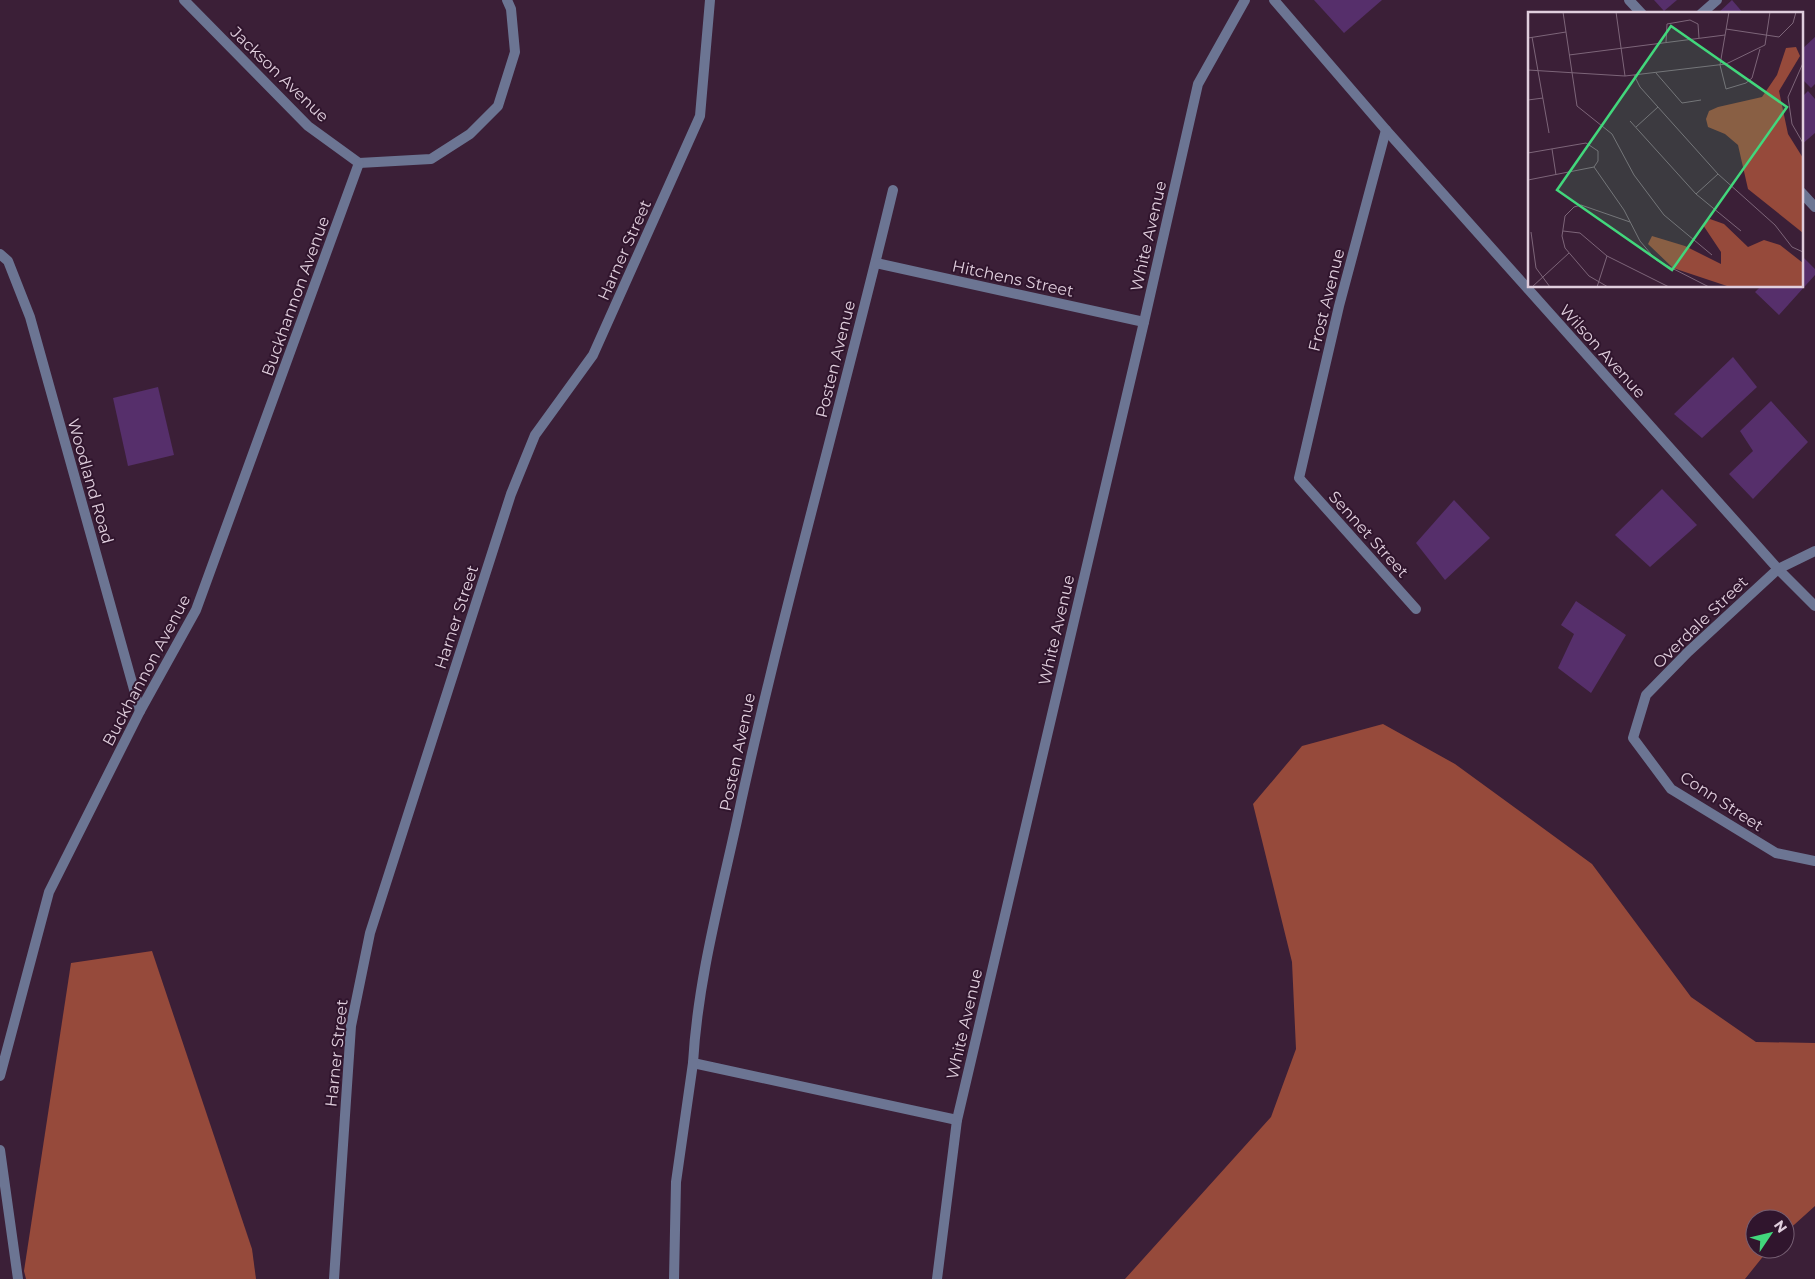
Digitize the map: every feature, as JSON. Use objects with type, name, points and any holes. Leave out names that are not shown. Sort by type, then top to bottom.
[{"type":"street","name":"Jackson Avenue","points":[[184,0],[308,126],[360,163]]},
{"type":"street","points":[[360,163],[431,158],[470,134],[498,106],[515,52],[511,9],[507,0]]},
{"type":"street","name":"Harner Street","points":[[334,1279],[351,1026],[370,933],[511,494],[535,435],[593,354],[700,116],[710,0]]},
{"type":"street","name":"White Avenue","points":[[937,1279],[957,1120],[1198,84],[1244,0]]},
{"type":"street","name":"Wilson Avenue","points":[[1274,0],[1386,130],[1778,569],[1815,606]]},
{"type":"street","points":[[1629,0],[1640,12]]},
{"type":"street","points":[[1703,12],[1717,0]]},
{"type":"street","name":"Frost Avenue","points":[[1299,478],[1339,306],[1386,130]]},
{"type":"street","name":"Buckhannon Avenue","points":[[0,1076],[49,892],[140,711],[196,610],[360,163]]},
{"type":"street","name":"Posten Avenue","points":[[674,1279],[676,1182],[693,1063],[694,1042],[711,944],[768,683],[893,190]]},
{"type":"street","points":[[1802,193],[1815,207]]},
{"type":"street","name":"Woodland Road","points":[[0,254],[8,261],[30,317],[140,711]]},
{"type":"street","name":"Hitchens Street","points":[[876,263],[1144,322]]},
{"type":"street","name":"Sennet Street","points":[[1299,478],[1416,609]]},
{"type":"street","name":"Overdale Street","points":[[1633,738],[1646,695],[1688,652],[1778,569],[1815,551]]},
{"type":"street","name":"Conn Street","points":[[1633,738],[1671,790],[1776,853],[1815,861]]},
{"type":"street","points":[[693,1063],[957,1120]]},
{"type":"street","points":[[0,1150],[18,1279]]},
{"type":"shaded area","points":[[1383,724],[1455,764],[1592,864],[1691,997],[1756,1042],[1815,1043],[1815,1206],[1795,1224],[1795,1209],[1745,1209],[1745,1259],[1761,1259],[1745,1279],[1125,1279],[1271,1117],[1296,1049],[1292,962],[1253,804],[1302,746]]},
{"type":"shaded area","points":[[152,951],[252,1249],[256,1279],[26,1279],[24,1271],[71,963]]},
{"type":"building","points":[[1314,0],[1382,0],[1344,33]]},
{"type":"building","points":[[1654,0],[1677,0],[1664,11]]},
{"type":"building","points":[[1732,0],[1742,12],[1719,12]]},
{"type":"building","points":[[1815,37],[1815,84],[1811,88],[1802,79],[1802,49]]},
{"type":"building","points":[[1808,91],[1815,99],[1815,133],[1802,144],[1802,97]]},
{"type":"building","points":[[1802,256],[1815,269],[1815,275],[1779,315],[1755,292],[1759,288],[1802,288]]},
{"type":"building","points":[[1733,357],[1757,387],[1702,438],[1674,414]]},
{"type":"building","points":[[158,387],[174,455],[128,466],[113,398]]},
{"type":"building","points":[[1771,401],[1808,442],[1753,499],[1729,474],[1753,451],[1740,431]]},
{"type":"building","points":[[1662,489],[1697,525],[1650,567],[1615,535]]},
{"type":"building","points":[[1454,500],[1490,538],[1445,580],[1416,543]]},
{"type":"building","points":[[1576,601],[1626,635],[1591,693],[1558,668],[1574,634],[1561,625]]}]
